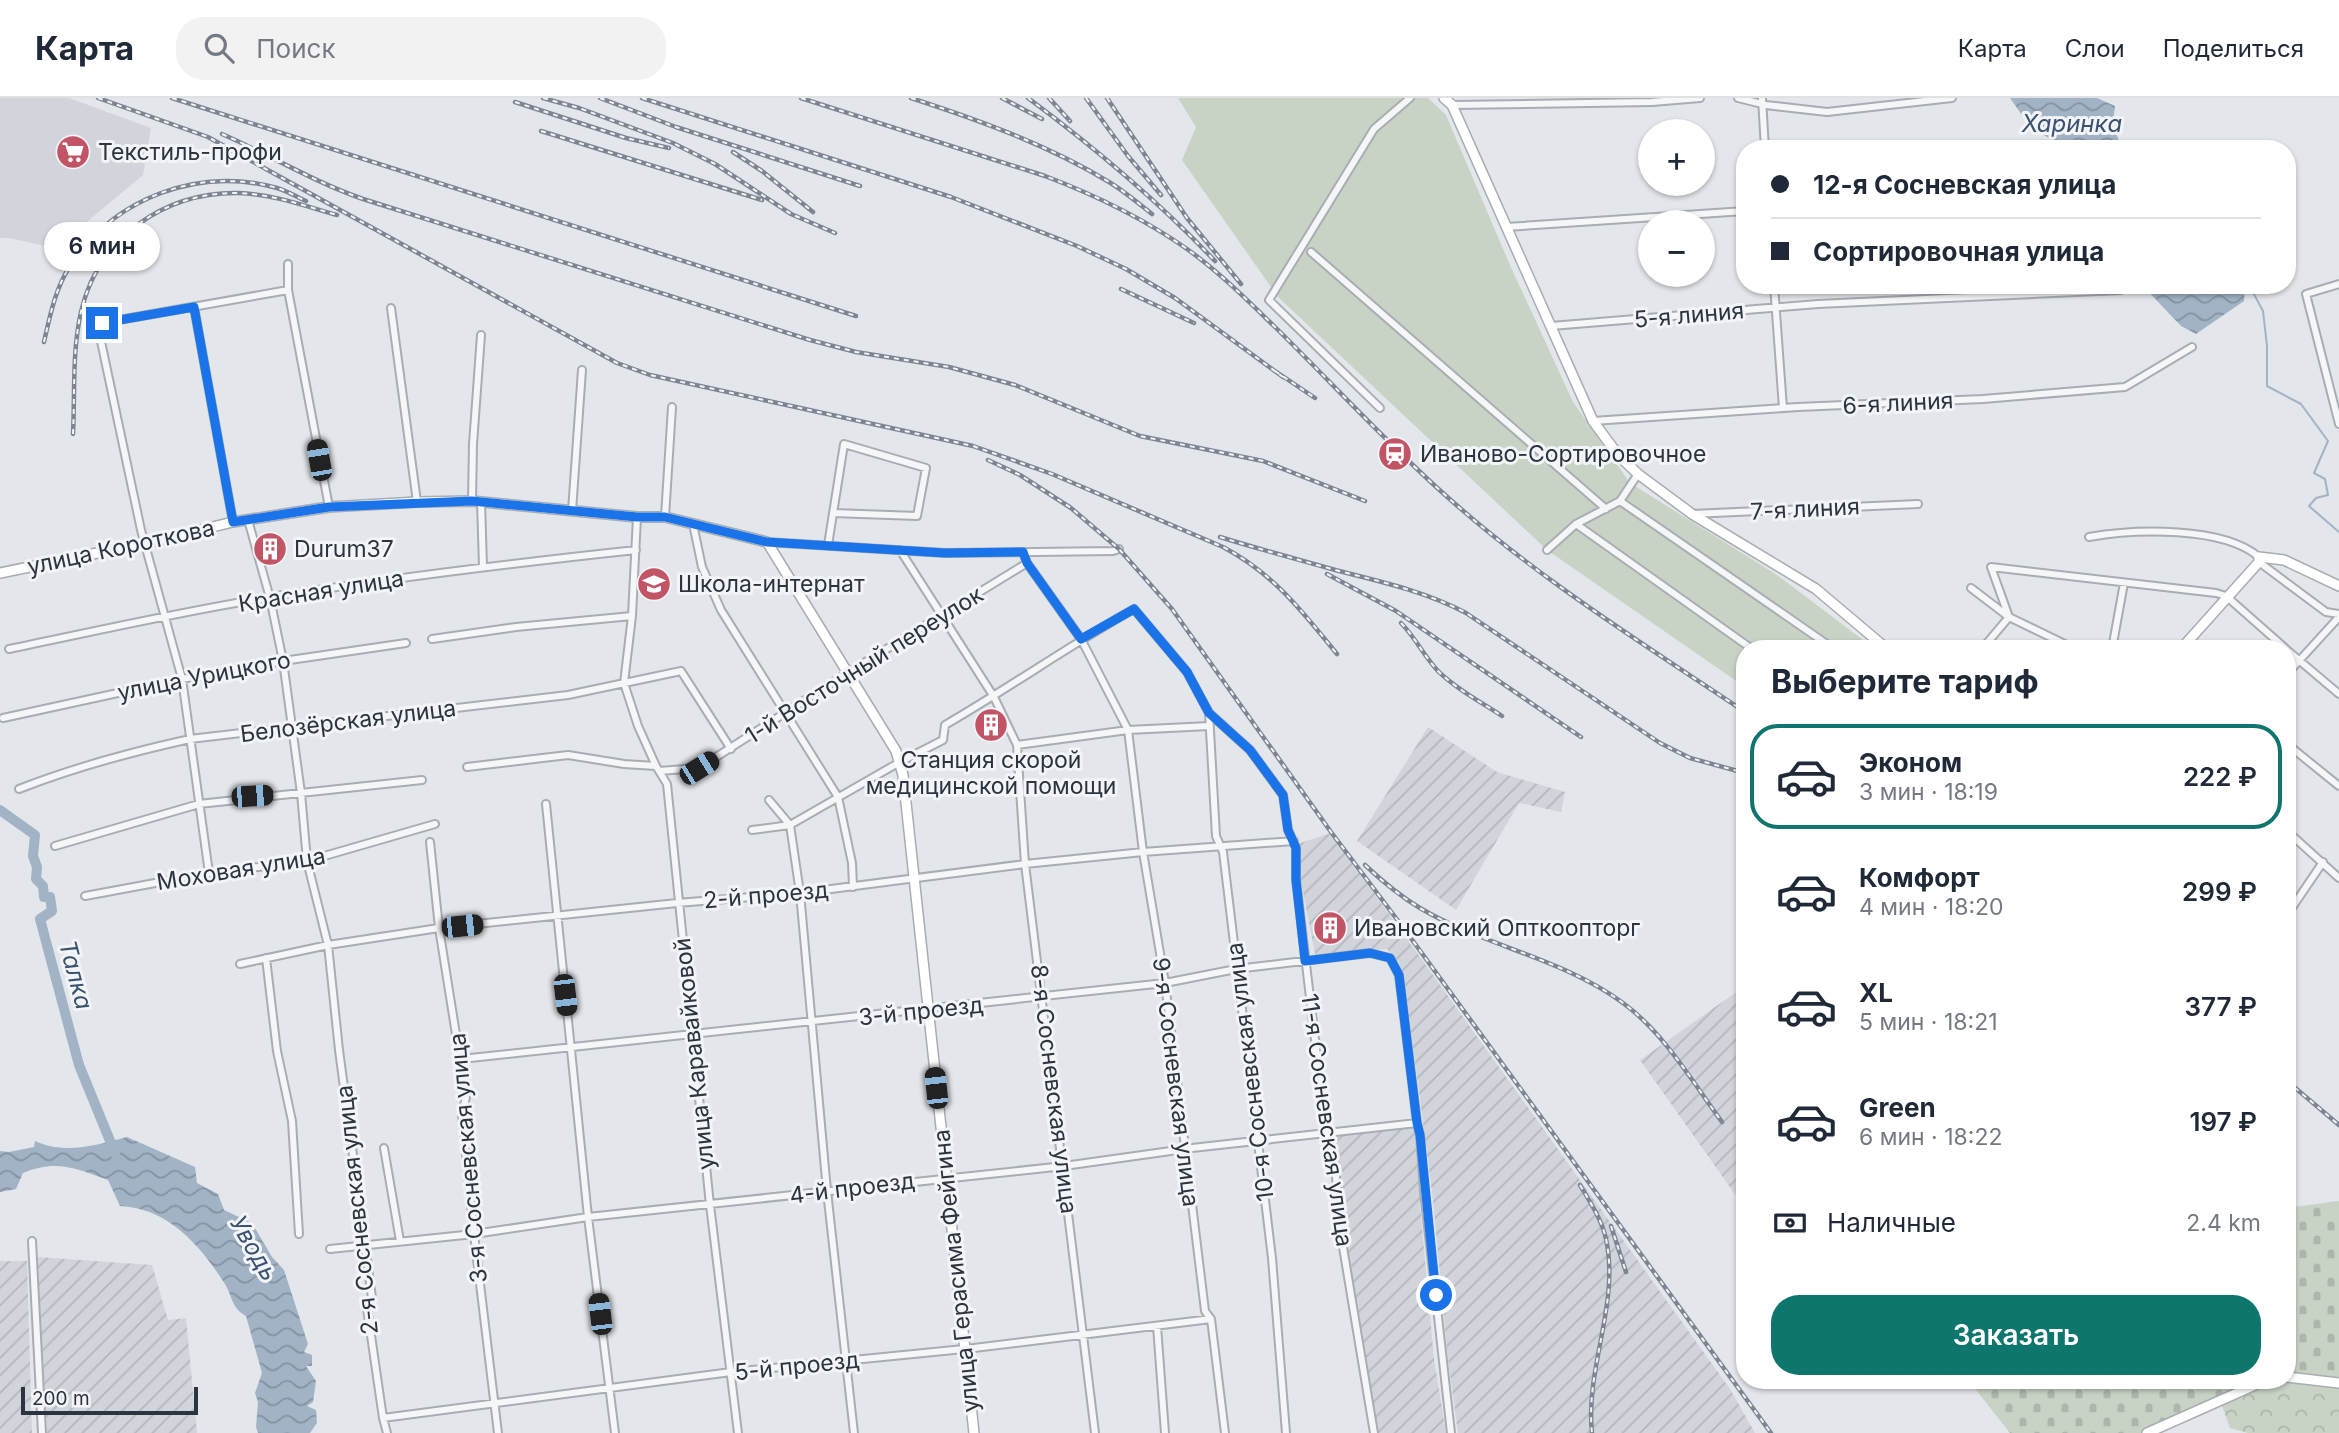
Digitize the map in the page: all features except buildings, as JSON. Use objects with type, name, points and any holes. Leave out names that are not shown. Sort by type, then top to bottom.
[{"type":"main road","points":[[1444,98],[1452,106],[1593,421],[1618,455],[1638,474],[1692,513],[1816,589],[1876,640]]},
{"type":"main road","name":"улица Короткова","points":[[0,573],[233,522],[329,507],[417,502],[477,502],[637,517],[665,517],[767,542]]},
{"type":"main road","name":"улица Герасима Фейгина","points":[[767,542],[849,672],[900,762],[974,1433]]},
{"type":"main road","points":[[2189,640],[2259,559],[2284,560],[2339,586]]},
{"type":"main road","points":[[2296,1378],[2339,1383]]},
{"type":"main road","points":[[2147,1433],[2245,1389]]},
{"type":"street","points":[[1380,408],[1269,300],[1374,129],[1410,98]]},
{"type":"street","points":[[1452,106],[1652,102],[1700,98]]},
{"type":"street","points":[[1738,98],[1826,112],[1952,98]]},
{"type":"street","points":[[1761,101],[1764,140]]},
{"type":"street","points":[[1506,226],[1736,212]]},
{"type":"street","points":[[1311,252],[1606,509]]},
{"type":"street","points":[[288,264],[288,290],[329,507]]},
{"type":"street","points":[[2339,285],[2306,294],[2339,424]]},
{"type":"street","points":[[209,873],[182,679],[141,530],[99,332],[102,323],[288,290]]},
{"type":"street","points":[[1774,294],[1783,408]]},
{"type":"street","name":"5-я линия","points":[[1551,327],[1775,307],[2040,294]]},
{"type":"street","points":[[194,307],[233,522]]},
{"type":"street","points":[[391,308],[417,502]]},
{"type":"street","points":[[481,335],[473,444],[483,566]]},
{"type":"street","name":"6-я линия","points":[[1593,421],[1783,408],[1983,399],[2124,387],[2192,347]]},
{"type":"street","points":[[572,511],[582,370]]},
{"type":"street","points":[[665,517],[672,407]]},
{"type":"street","points":[[828,545],[833,513],[844,444],[926,468],[918,516],[833,513]]},
{"type":"street","points":[[1547,550],[1576,524],[1620,501],[1638,474]]},
{"type":"street","points":[[1620,501],[1820,640]]},
{"type":"street","name":"7-я линия","points":[[1692,513],[1918,504]]},
{"type":"street","points":[[624,683],[632,616],[637,517]]},
{"type":"street","name":"2-я Сосневская улица","points":[[248,520],[270,598],[283,661],[301,793],[307,861],[328,945],[372,1298],[367,1308],[387,1433]]},
{"type":"street","points":[[693,524],[702,567],[721,610],[838,797],[852,863],[853,887]]},
{"type":"street","points":[[1576,524],[1739,640]]},
{"type":"street","points":[[2090,537],[2137,531],[2179,533],[2235,542],[2250,549],[2326,612],[2339,615],[2296,664]]},
{"type":"street","name":"улица Короткова","points":[[767,542],[945,553],[1119,549]]},
{"type":"street","name":"Красная улица","points":[[9,649],[166,616],[270,598],[483,566],[636,550]]},
{"type":"street","points":[[900,550],[994,697],[1017,745],[1128,730],[1209,726]]},
{"type":"street","points":[[1023,552],[1027,563],[1081,639],[1128,730]]},
{"type":"street","name":"1-й Восточный переулок","points":[[467,767],[568,755],[657,768],[699,768],[1027,563]]},
{"type":"street","points":[[2009,617],[1991,567],[2216,593],[2226,596],[2276,640]]},
{"type":"street","points":[[2114,640],[2124,583]]},
{"type":"street","points":[[1971,588],[2009,617],[2056,640]]},
{"type":"street","name":"11-я Сосневская улица","points":[[1081,639],[1134,609],[1187,672],[1209,713],[1250,750],[1283,795],[1288,830],[1296,848],[1296,880],[1326,1132],[1335,1164],[1341,1235],[1374,1433]]},
{"type":"street","points":[[432,639],[516,627],[632,616]]},
{"type":"street","points":[[1990,640],[2009,617]]},
{"type":"street","points":[[752,830],[790,825],[943,740],[946,725],[994,697],[1081,639]]},
{"type":"street","name":"улица Урицкого","points":[[3,718],[182,679],[406,643]]},
{"type":"street","points":[[2296,658],[2339,694]]},
{"type":"street","name":"Белозёрская улица","points":[[19,789],[68,770],[190,739],[568,695],[681,671],[731,749]]},
{"type":"street","name":"улица Каравайковой","points":[[624,683],[638,726],[667,785],[710,1205],[738,1433]]},
{"type":"street","name":"10-я Сосневская улица","points":[[1209,713],[1216,836],[1225,864],[1272,1258],[1286,1433]]},
{"type":"street","name":"9-я Сосневская улица","points":[[1128,730],[1143,852],[1165,983],[1205,1311],[1211,1319],[1225,1433]]},
{"type":"street","name":"8-я Сосневская улица","points":[[1017,745],[1025,864],[1096,1433]]},
{"type":"street","points":[[2296,751],[2339,786]]},
{"type":"street","points":[[55,846],[199,804],[422,779]]},
{"type":"street","points":[[769,800],[790,825],[800,893],[827,1191],[854,1433]]},
{"type":"street","points":[[546,804],[588,1217],[615,1433]]},
{"type":"street","name":"Моховая улица","points":[[85,896],[209,873],[307,861],[435,824]]},
{"type":"street","points":[[2296,839],[2339,878]]},
{"type":"street","name":"2-й проезд","points":[[240,964],[328,945],[439,928],[800,893],[1025,864],[1293,841]]},
{"type":"street","name":"3-я Сосневская улица","points":[[430,842],[439,928],[466,1097],[462,1114],[498,1433]]},
{"type":"street","points":[[2296,902],[2323,862]]},
{"type":"street","name":"3-й проезд","points":[[461,1059],[1165,983],[1236,969],[1370,953],[1390,958],[1399,975],[1417,1123]]},
{"type":"street","points":[[266,958],[277,1051],[292,1121],[299,1234]]},
{"type":"street","points":[[1417,1123],[1451,1433]]},
{"type":"street","name":"4-й проезд","points":[[330,1249],[1417,1123]]},
{"type":"street","name":"2-я Сосневская улица","points":[[384,1148],[400,1241]]},
{"type":"street","points":[[32,1241],[42,1433]]},
{"type":"street","name":"5-й проезд","points":[[383,1418],[731,1372],[965,1349],[1211,1319]]},
{"type":"street","points":[[1157,1326],[1165,1433]]},
{"type":"shaded area","name":"Текстиль-профи","points":[[0,98],[69,98],[151,128],[143,175],[83,225],[64,250],[0,238]]},
{"type":"shaded area","points":[[1428,727],[1497,772],[1565,792],[1561,812],[1519,803],[1456,910],[1357,841]]},
{"type":"shaded area","points":[[1331,833],[1730,1389],[1755,1433],[1458,1433],[1447,1351],[1433,1200],[1404,976],[1399,963],[1387,949],[1315,954],[1294,845]]},
{"type":"shaded area","points":[[1736,992],[1736,1196],[1640,1060]]},
{"type":"shaded area","points":[[1412,1124],[1420,1179],[1434,1359],[1446,1433],[1378,1433],[1342,1235],[1329,1133]]},
{"type":"shaded area","points":[[37,1257],[152,1265],[168,1320],[186,1318],[197,1433],[47,1433]]},
{"type":"shaded area","points":[[0,1261],[27,1261],[32,1433],[0,1433]]},
{"type":"green space","points":[[1178,98],[1428,98],[1446,115],[1509,263],[1573,402],[1630,483],[1777,575],[1863,640],[1736,640],[1736,681],[1547,550],[1278,297],[1182,160],[1196,127]]},
{"type":"green space","points":[[2339,1201],[2339,1380],[2296,1375],[2296,1207]]},
{"type":"green space","points":[[2296,1382],[2339,1388],[2339,1433],[2248,1433],[2230,1428],[2221,1403],[2258,1389],[2296,1389]]},
{"type":"green space","points":[[1975,1389],[2235,1389],[2141,1433],[2010,1433]]},
{"type":"water","name":"Харинка","points":[[2010,98],[2097,98],[2115,106],[2113,125],[2119,140],[2053,140],[2031,128]]},
{"type":"water","points":[[2151,294],[2244,294],[2244,301],[2196,334],[2181,326]]},
{"type":"water","name":"Уводь","points":[[127,1137],[195,1167],[197,1183],[218,1194],[224,1210],[252,1223],[272,1257],[284,1270],[308,1344],[304,1352],[312,1355],[312,1366],[306,1366],[316,1381],[313,1402],[307,1406],[316,1410],[317,1423],[310,1433],[258,1433],[258,1402],[255,1393],[262,1373],[246,1316],[234,1305],[214,1267],[180,1230],[153,1213],[120,1206],[108,1180],[76,1169],[56,1166],[35,1169],[23,1173],[16,1189],[0,1192],[0,1151],[34,1147],[35,1141],[70,1148]]},
{"type":"waterway","name":"Харинка","points":[[2254,294],[2263,311],[2267,346],[2267,386],[2301,404],[2328,441],[2314,473],[2325,479],[2328,495],[2316,498],[2309,506],[2339,532]]},
{"type":"waterway","name":"Талка","points":[[0,810],[35,835],[33,856],[37,867],[36,879],[43,886],[44,897],[50,897],[52,911],[40,919],[79,1065],[115,1153]]},
{"type":"railway","points":[[98,98],[208,137],[617,363],[650,375],[973,446],[1052,474],[1223,547],[1257,569],[1286,594],[1337,654]]},
{"type":"railway","points":[[172,98],[856,316]]},
{"type":"railway","points":[[543,98],[579,108],[673,143],[715,164],[791,214],[835,233]]},
{"type":"railway","points":[[600,98],[676,127],[860,186]]},
{"type":"railway","points":[[642,98],[951,197],[1077,246],[1126,269],[1175,298],[1283,377]]},
{"type":"railway","points":[[801,98],[1045,176],[1118,208],[1170,238],[1232,286],[1401,453],[1479,524],[1590,608],[1736,706]]},
{"type":"railway","points":[[911,98],[987,124],[1062,156],[1115,186],[1152,214]]},
{"type":"railway","points":[[1002,98],[1042,119]]},
{"type":"railway","points":[[1028,98],[1125,175],[1215,261]]},
{"type":"railway","points":[[1049,98],[1070,121]]},
{"type":"railway","points":[[1086,98],[1128,156],[1161,195]]},
{"type":"railway","points":[[1107,98],[1187,218],[1241,284]]},
{"type":"railway","points":[[515,102],[626,138],[669,148]]},
{"type":"railway","points":[[541,131],[762,200]]},
{"type":"railway","points":[[222,134],[327,185],[363,199],[810,340],[856,352],[949,367],[1015,385],[1140,436],[1263,461],[1365,501]]},
{"type":"railway","points":[[733,152],[762,171],[813,212]]},
{"type":"railway","points":[[44,342],[57,293],[70,266],[88,242],[110,222],[134,206],[160,193],[188,185],[218,181],[247,182],[277,188],[306,201]]},
{"type":"railway","points":[[73,434],[75,357],[81,312],[102,262],[138,224],[185,201],[238,193],[276,198],[337,215]]},
{"type":"railway","points":[[1121,289],[1194,323]]},
{"type":"railway","points":[[1275,371],[1315,398]]},
{"type":"railway","points":[[988,460],[1020,475],[1071,508],[1119,549],[1172,609],[1331,832],[1736,1385]]},
{"type":"railway","points":[[1220,537],[1404,588],[1451,606],[1466,613],[1660,743],[1690,758],[1736,771]]},
{"type":"railway","points":[[1327,574],[1396,611],[1581,737]]},
{"type":"railway","points":[[1401,623],[1445,678],[1502,716]]},
{"type":"railway","points":[[1365,865],[1391,888],[1420,908],[1470,933],[1575,975],[1623,1003],[1652,1028],[1722,1122]]},
{"type":"railway","points":[[2296,1089],[2339,1125]]},
{"type":"railway","points":[[1580,1185],[1602,1225],[1609,1263],[1606,1312],[1593,1384],[1592,1433]]},
{"type":"railway","points":[[1611,1226],[1626,1272]]},
{"type":"railway","points":[[1739,1389],[1771,1433]]},
{"type":"place","name":"Текстиль-профи","points":[[73,152]]},
{"type":"place","name":"Иваново-Сортировочное","points":[[1395,454]]},
{"type":"place","name":"Durum37","points":[[270,549]]},
{"type":"place","name":"Школа-интернат","points":[[654,584]]},
{"type":"place","name":"Станция скорой медицинской помощи","points":[[991,725]]},
{"type":"place","name":"Ивановский Опткоопторг","points":[[1330,928]]},
{"type":"route","points":[[102,323],[194,307],[233,522],[329,507],[472,501],[637,517],[665,517],[767,542],[945,553],[1023,552],[1027,563],[1081,639],[1134,609],[1187,672],[1209,713],[1250,750],[1283,795],[1288,830],[1296,848],[1296,880],[1305,961],[1379,954],[1390,958],[1399,975],[1420,1135],[1436,1295]]}]
